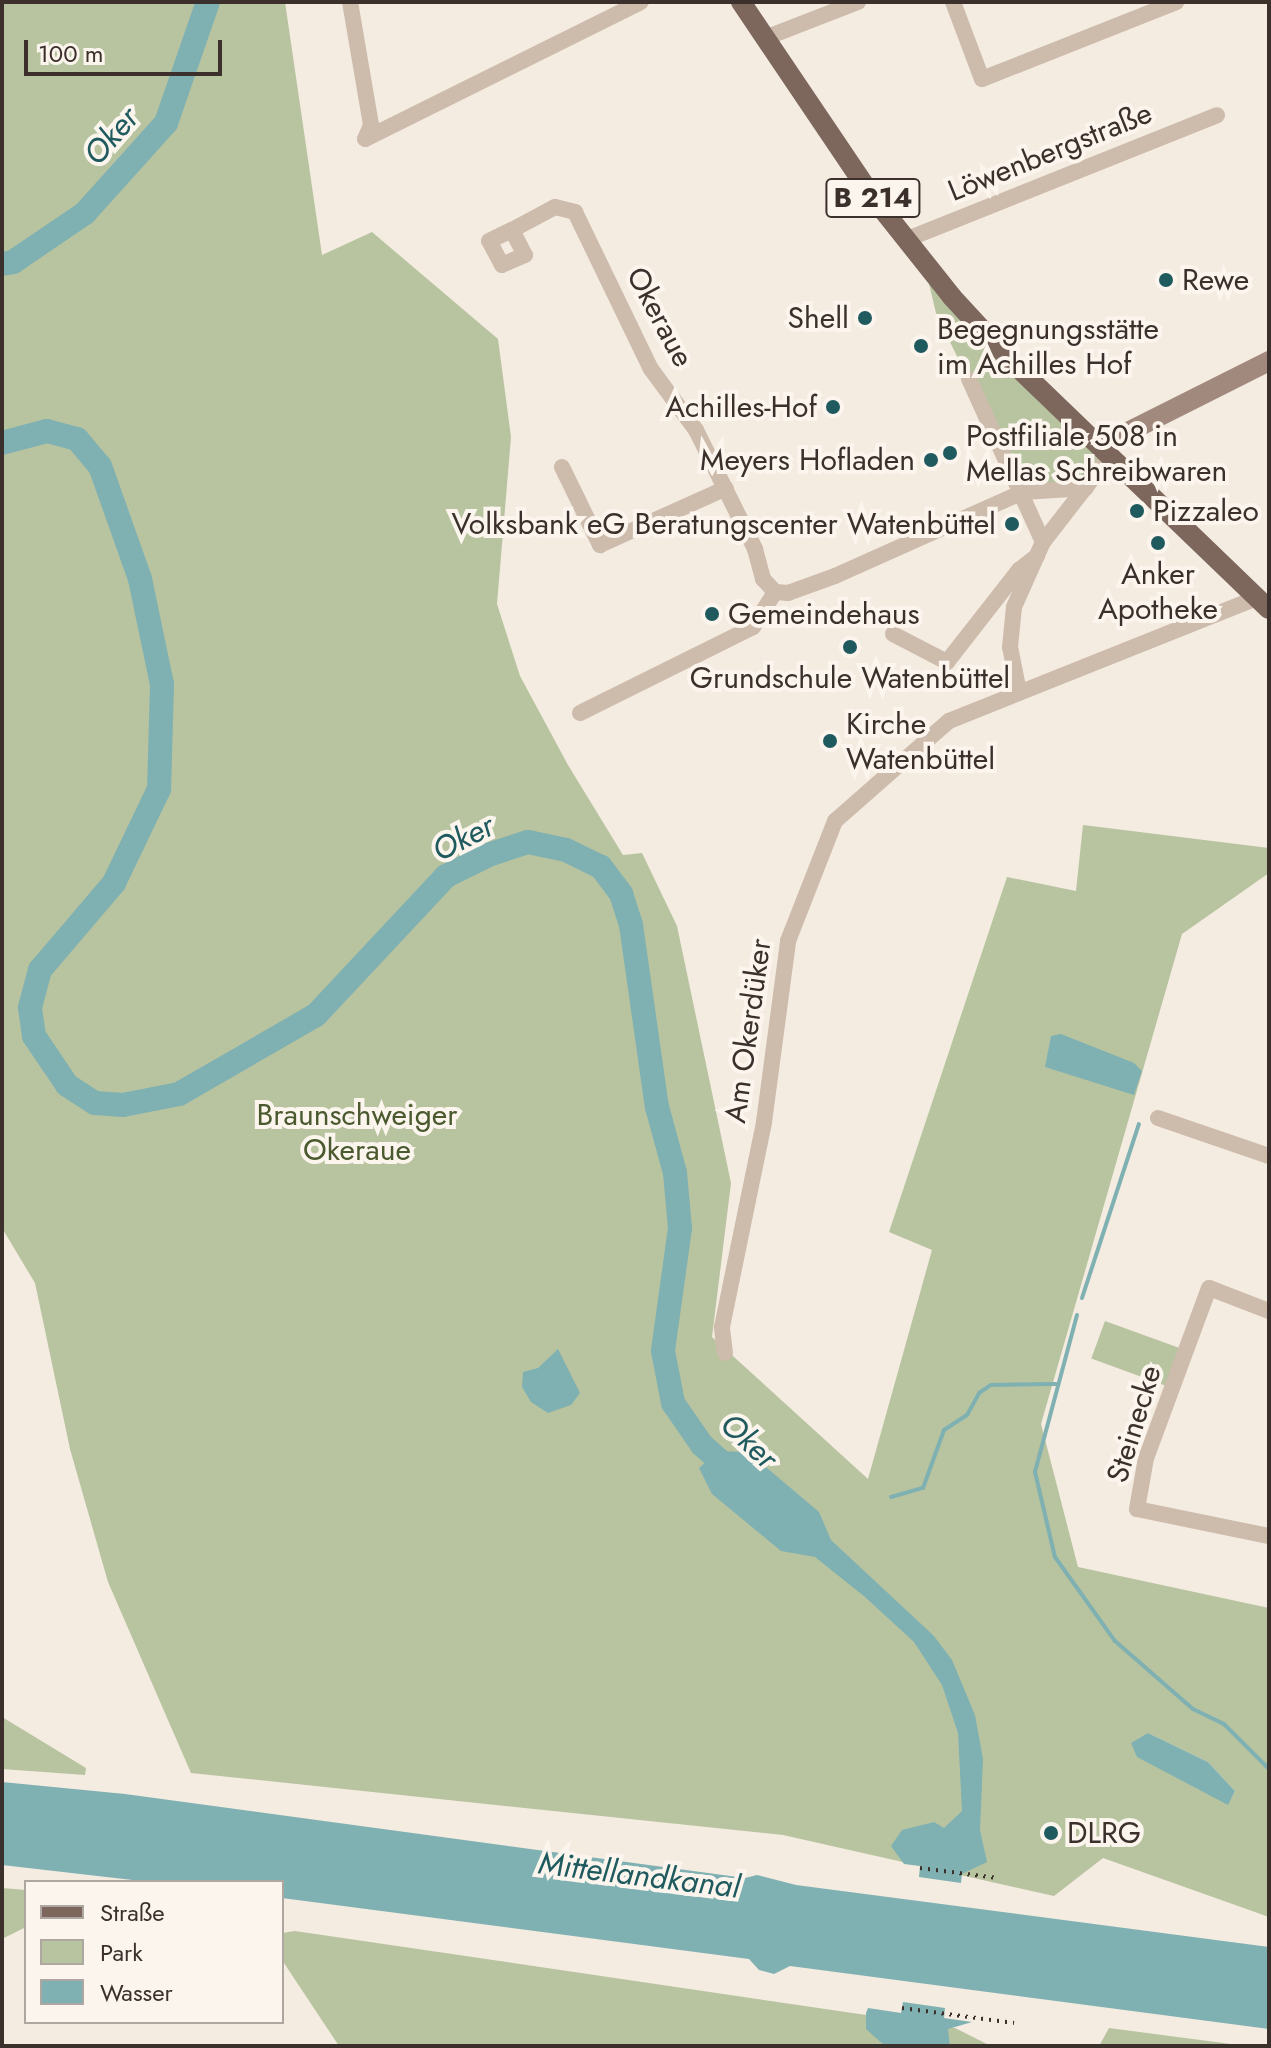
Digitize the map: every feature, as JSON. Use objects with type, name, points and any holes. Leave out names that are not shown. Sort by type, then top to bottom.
[{"type":"main road","name":"B 214","points":[[741,2],[905,240],[1005,355],[1263,604]]},
{"type":"main road","points":[[1105,451],[1169,407],[1269,361]]},
{"type":"street","points":[[350,2],[371,125],[365,139],[641,2]]},
{"type":"street","points":[[765,38],[858,2]]},
{"type":"street","points":[[953,2],[982,79],[1176,2]]},
{"type":"street","name":"Löwenbergstraße","points":[[905,240],[1217,115]]},
{"type":"street","name":"Okeraue","points":[[512,230],[555,207],[575,212],[651,369],[696,430],[726,488],[763,579],[775,592]]},
{"type":"street","points":[[969,379],[1023,492],[1042,547],[1014,607],[1010,628],[1012,671],[1019,692]]},
{"type":"street","points":[[893,634],[947,662],[1019,570],[1042,547],[1086,488],[1105,451]]},
{"type":"street","points":[[562,467],[600,545],[726,488]]},
{"type":"street","points":[[580,713],[753,627],[775,592],[788,593],[835,576],[1023,492],[1086,488]]},
{"type":"street","name":"Am Okerdüker","points":[[725,1353],[722,1327],[764,1122],[782,968],[793,922],[827,838],[851,803],[949,721],[1019,692],[1263,604]]},
{"type":"street","points":[[1158,1118],[1269,1156]]},
{"type":"street","name":"Steinecke","points":[[1269,1311],[1209,1288],[1146,1458],[1137,1509],[1269,1536]]},
{"type":"green space","name":"Braunschweiger Okeraue","points":[[2,2],[285,2],[322,255],[372,232],[498,339],[511,437],[497,604],[520,676],[568,765],[623,855],[642,853],[677,926],[731,1183],[712,1337],[868,1479],[932,1250],[889,1232],[1007,877],[1076,891],[1083,825],[1269,848],[1269,873],[1182,934],[1041,1424],[1078,1567],[1269,1608],[1269,1917],[1103,1858],[1054,1896],[783,1835],[191,1773],[108,1582],[70,1449],[35,1283],[2,1228]],"holes":[[[1148,1733],[1208,1762],[1235,1791],[1228,1804],[1189,1782]]]},
{"type":"green space","points":[[924,263],[1110,456],[1086,488],[1023,492],[936,313]]},
{"type":"green space","points":[[1105,1321],[1180,1348],[1166,1386],[1091,1359]]},
{"type":"green space","points":[[2,1717],[86,1768],[85,1775],[2,1769]]},
{"type":"green space","points":[[2,1888],[24,1890],[24,1928],[2,1939]]},
{"type":"green space","points":[[295,1931],[955,2028],[991,2046],[339,2046],[284,1963],[284,1933]]},
{"type":"green space","points":[[1109,2028],[1246,2046],[1099,2046]]},
{"type":"water","points":[[1061,1034],[1134,1063],[1142,1071],[1134,1095],[1045,1067],[1051,1036]]},
{"type":"water","points":[[558,1349],[580,1393],[571,1405],[548,1413],[531,1402],[522,1387],[523,1372],[538,1368]]},
{"type":"water","points":[[718,1451],[748,1452],[819,1512],[831,1540],[934,1636],[952,1660],[975,1715],[983,1759],[980,1830],[987,1862],[962,1874],[961,1883],[919,1877],[920,1866],[904,1864],[891,1846],[902,1830],[934,1822],[944,1828],[962,1811],[958,1733],[942,1685],[914,1642],[865,1597],[815,1557],[781,1551],[712,1494],[699,1468]]},
{"type":"water","points":[[1148,1733],[1208,1762],[1235,1791],[1228,1805],[1137,1757],[1131,1743]]},
{"type":"water","name":"Mittellandkanal","points":[[2,1782],[125,1794],[745,1878],[757,1875],[796,1885],[1269,1947],[1269,2029],[790,1966],[774,1974],[759,1970],[749,1959],[284,1898],[284,1880],[133,1880],[2,1865]]},
{"type":"water","points":[[903,2002],[945,2008],[944,2018],[972,2022],[948,2029],[950,2046],[885,2046],[866,2029],[868,2008],[901,2013]]},
{"type":"waterway","name":"Oker","points":[[2,264],[13,262],[85,213],[166,123],[208,2]]},
{"type":"waterway","name":"Oker","points":[[2,443],[47,431],[77,439],[100,466],[140,579],[162,684],[159,789],[114,883],[40,970],[30,1008],[34,1036],[67,1085],[95,1103],[123,1105],[179,1094],[316,1015],[446,876],[491,854],[528,842],[566,850],[601,867],[621,894],[631,925],[657,1107],[675,1173],[680,1228],[663,1351],[673,1403],[702,1445],[737,1476]]},
{"type":"waterway","points":[[1082,1298],[1139,1124]]},
{"type":"waterway","points":[[1077,1315],[1035,1472],[1055,1557],[1115,1641],[1193,1709],[1224,1724],[1269,1769]]},
{"type":"waterway","points":[[891,1497],[923,1488],[944,1430],[967,1415],[979,1393],[991,1385],[1056,1384]]},
{"type":"railway","points":[[920,1868],[997,1878]]},
{"type":"railway","points":[[902,2008],[1014,2023]]},
{"type":"place","name":"Rewe","points":[[1166,280]]},
{"type":"place","name":"Shell","points":[[865,318]]},
{"type":"place","name":"Begegnungsstätte im Achilles Hof","points":[[921,346]]},
{"type":"place","name":"Achilles-Hof","points":[[833,407]]},
{"type":"place","name":"Postfiliale 508 in Mellas Schreibwaren","points":[[950,453]]},
{"type":"place","name":"Meyers Hofladen","points":[[931,460]]},
{"type":"place","name":"Pizzaleo","points":[[1137,511]]},
{"type":"place","name":"Volksbank eG Beratungscenter Watenbüttel","points":[[1012,524]]},
{"type":"place","name":"Anker Apotheke","points":[[1158,543]]},
{"type":"place","name":"Gemeindehaus","points":[[712,614]]},
{"type":"place","name":"Grundschule Watenbüttel","points":[[850,647]]},
{"type":"place","name":"Kirche Watenbüttel","points":[[830,741]]},
{"type":"place","name":"DLRG","points":[[1051,1833]]}]
